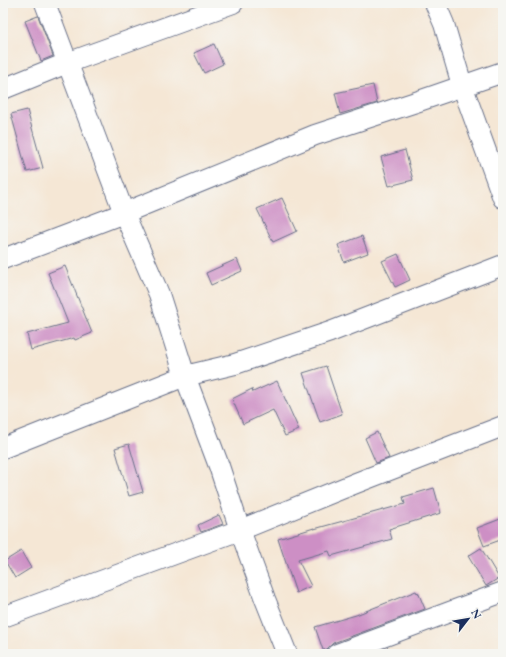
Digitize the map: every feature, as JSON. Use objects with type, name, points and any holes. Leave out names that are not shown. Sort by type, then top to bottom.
[{"type":"street","points":[[45,3],[124,213],[159,294],[240,530],[287,654]]},
{"type":"street","points":[[3,89],[67,63],[233,3]]},
{"type":"street","points":[[435,3],[444,24],[462,85],[503,198]]},
{"type":"street","points":[[3,259],[124,213],[315,135],[503,72]]},
{"type":"street","points":[[3,448],[186,376],[235,364],[330,332],[503,265]]},
{"type":"street","points":[[3,617],[240,530],[503,426]]},
{"type":"street","points":[[337,654],[503,592]]},
{"type":"building","points":[[38,16],[53,56],[41,61],[25,21]]},
{"type":"building","points":[[214,44],[223,64],[204,73],[194,53]]},
{"type":"building","points":[[373,85],[377,103],[340,114],[335,93]]},
{"type":"building","points":[[27,110],[43,168],[27,172],[11,114]]},
{"type":"building","points":[[405,150],[413,180],[389,186],[381,157]]},
{"type":"building","points":[[282,198],[297,231],[273,242],[257,209]]},
{"type":"building","points":[[362,236],[368,253],[344,262],[338,245]]},
{"type":"building","points":[[398,254],[410,280],[395,287],[382,261]]},
{"type":"building","points":[[237,259],[242,271],[211,285],[206,273]]},
{"type":"building","points":[[65,266],[92,333],[75,340],[74,338],[31,350],[27,334],[68,323],[48,273]]},
{"type":"building","points":[[326,366],[342,414],[320,422],[303,373]]},
{"type":"building","points":[[277,381],[299,430],[285,436],[273,410],[243,424],[232,399],[252,389],[253,392]]},
{"type":"building","points":[[377,432],[389,458],[376,463],[365,438]]},
{"type":"building","points":[[129,444],[143,492],[129,496],[115,448]]},
{"type":"building","points":[[434,488],[441,513],[389,529],[392,539],[331,556],[329,551],[298,560],[311,586],[296,593],[278,539],[405,504],[403,497]]},
{"type":"building","points":[[219,515],[223,524],[201,532],[198,525]]},
{"type":"building","points":[[503,518],[503,539],[484,546],[477,528]]},
{"type":"building","points":[[481,548],[499,578],[486,586],[468,556]]},
{"type":"building","points":[[21,551],[31,568],[15,578],[5,561]]},
{"type":"building","points":[[416,591],[417,593],[418,592],[425,609],[333,643],[327,649],[323,650],[315,627],[356,615]]}]
